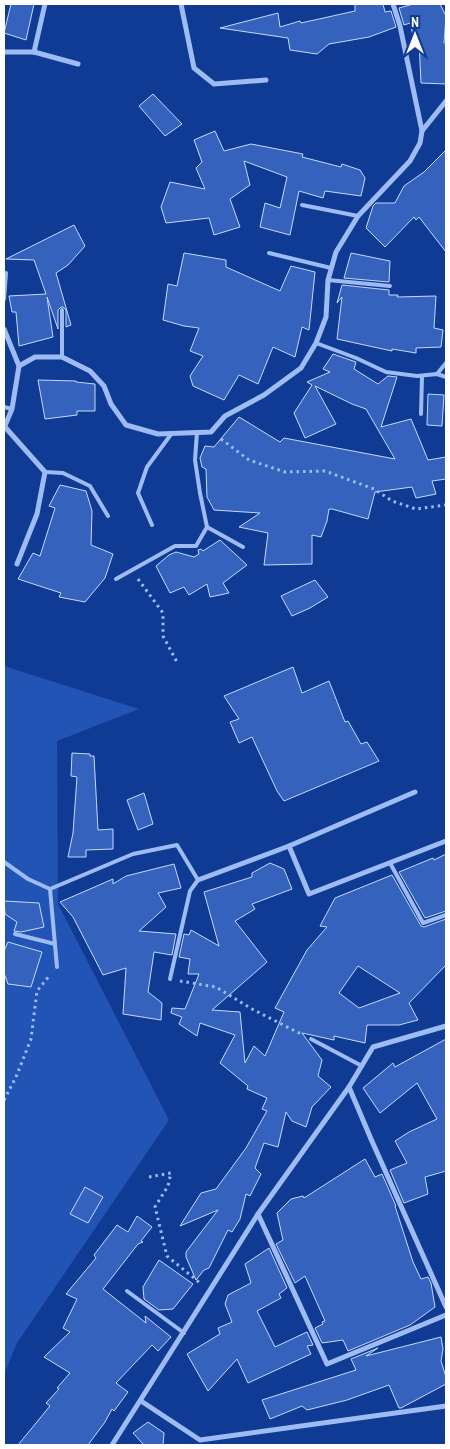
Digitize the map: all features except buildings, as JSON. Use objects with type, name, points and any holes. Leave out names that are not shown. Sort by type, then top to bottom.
[{"type":"street","points":[[34,52],[45,4]]},
{"type":"street","points":[[181,4],[194,68],[214,84],[266,80]]},
{"type":"street","points":[[19,366],[35,357],[62,357],[90,371],[104,386],[111,404],[126,425],[158,434],[211,432],[224,416],[264,395],[301,368],[316,344],[326,317],[328,280],[336,252],[358,216],[410,161],[420,143],[422,131],[400,26],[393,4]]},
{"type":"street","points":[[4,52],[34,52],[78,64]]},
{"type":"street","points":[[422,131],[446,102]]},
{"type":"street","points":[[4,329],[19,366],[12,409],[4,429],[46,472],[36,514],[17,564]]},
{"type":"street","points":[[198,880],[289,846],[415,792]]},
{"type":"street","points":[[289,846],[309,894],[446,841]]},
{"type":"street","points":[[112,1445],[258,1214],[349,1086],[374,1047],[446,1026]]},
{"type":"street","points":[[349,1086],[446,1307]]},
{"type":"street","points":[[258,1214],[328,1364],[446,1315]]},
{"type":"street","points":[[141,1401],[200,1440],[446,1406]]},
{"type":"lane","points":[[302,205],[358,216]]},
{"type":"lane","points":[[269,253],[331,268]]},
{"type":"lane","points":[[4,273],[6,273],[4,299]]},
{"type":"lane","points":[[328,280],[390,286]]},
{"type":"lane","points":[[62,310],[62,357]]},
{"type":"lane","points":[[316,344],[356,358],[386,372],[422,376],[437,374],[446,377]]},
{"type":"lane","points":[[437,374],[446,363]]},
{"type":"lane","points":[[421,414],[422,376]]},
{"type":"lane","points":[[4,407],[12,409]]},
{"type":"lane","points":[[116,579],[175,546],[196,546],[207,527],[195,460],[197,432]]},
{"type":"lane","points":[[152,525],[138,493],[147,467],[172,433]]},
{"type":"lane","points":[[46,472],[63,473],[90,486],[108,516]]},
{"type":"lane","points":[[207,527],[243,547]]},
{"type":"lane","points":[[4,862],[28,879],[50,889],[133,854],[177,845],[198,880],[190,891],[170,979]]},
{"type":"lane","points":[[390,862],[423,923],[446,915]]},
{"type":"lane","points":[[50,889],[57,967]]},
{"type":"lane","points":[[14,934],[55,944]]},
{"type":"lane","points":[[311,1039],[362,1066]]},
{"type":"lane","points":[[128,1292],[184,1333]]},
{"type":"path","points":[[211,432],[249,460],[285,472],[326,471],[374,489],[392,501],[416,509],[446,505]]},
{"type":"path","points":[[132,570],[164,613],[163,636],[178,664]]},
{"type":"path","points":[[4,1100],[16,1077],[31,1039],[37,991],[57,967]]},
{"type":"path","points":[[170,979],[216,987],[252,1009],[311,1039]]},
{"type":"path","points":[[149,1177],[171,1172],[168,1186],[155,1206],[167,1256],[210,1292]]},
{"type":"shaded area","points":[[4,666],[139,709],[57,741],[58,904],[169,1120],[17,1343],[4,1374]]}]
